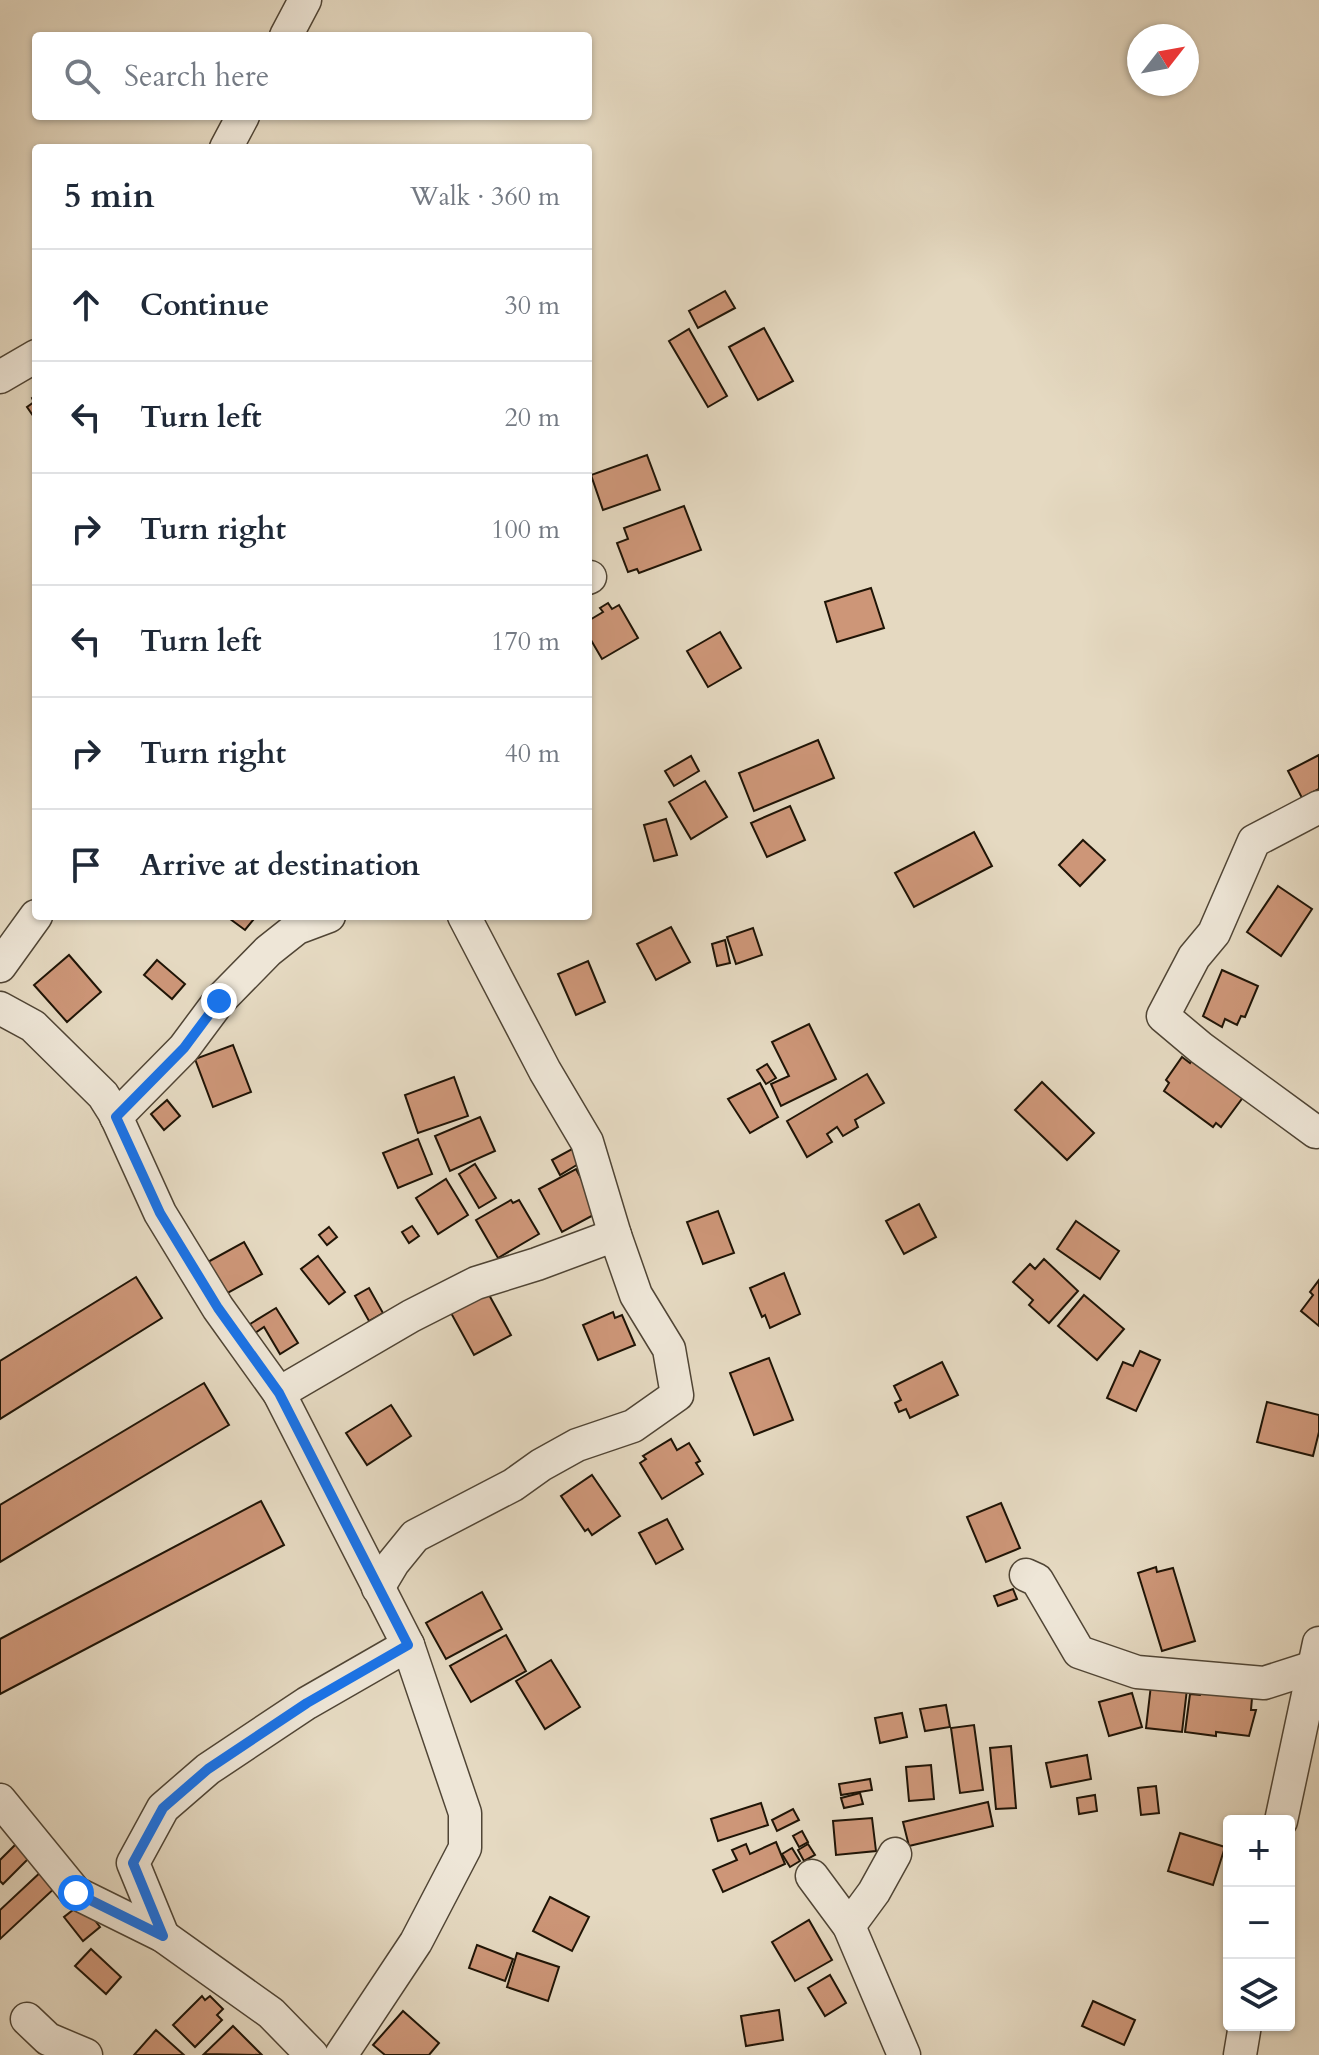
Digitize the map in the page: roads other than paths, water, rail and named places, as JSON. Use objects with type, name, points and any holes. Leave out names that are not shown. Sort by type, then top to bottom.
[{"type":"street","points":[[288,32],[305,0]]},
{"type":"street","points":[[228,144],[241,120]]},
{"type":"street","points":[[0,377],[32,358]]},
{"type":"street","points":[[1318,1132],[1201,1048],[1163,1016],[1194,957],[1214,933],[1254,841],[1319,807]]},
{"type":"street","points":[[0,966],[33,920]]},
{"type":"street","points":[[116,1117],[184,1048],[219,1001],[268,951],[297,928],[318,920]]},
{"type":"street","points":[[378,1588],[415,1536],[513,1485],[577,1445],[633,1426],[677,1395],[669,1349],[636,1295],[587,1142],[545,1071],[466,920]]},
{"type":"street","points":[[0,1008],[33,1026],[103,1095],[160,1213],[218,1308],[279,1393],[408,1645],[465,1813],[465,1848],[416,1942],[341,2055]]},
{"type":"street","points":[[279,1393],[418,1311],[476,1283],[615,1235]]},
{"type":"street","points":[[1026,1575],[1037,1580],[1079,1652],[1137,1672],[1264,1683],[1317,1660]]},
{"type":"street","points":[[163,1936],[133,1863],[163,1808],[208,1769],[307,1703],[408,1645]]},
{"type":"street","points":[[1282,1815],[1317,1660]]},
{"type":"street","points":[[0,1800],[76,1893],[163,1936],[271,2013],[312,2055]]},
{"type":"street","points":[[849,1926],[874,1892],[895,1854]]},
{"type":"street","points":[[812,1876],[849,1926],[904,2055]]},
{"type":"street","points":[[27,2019],[48,2039],[86,2055]]},
{"type":"street","points":[[1240,2055],[1244,2031]]}]
